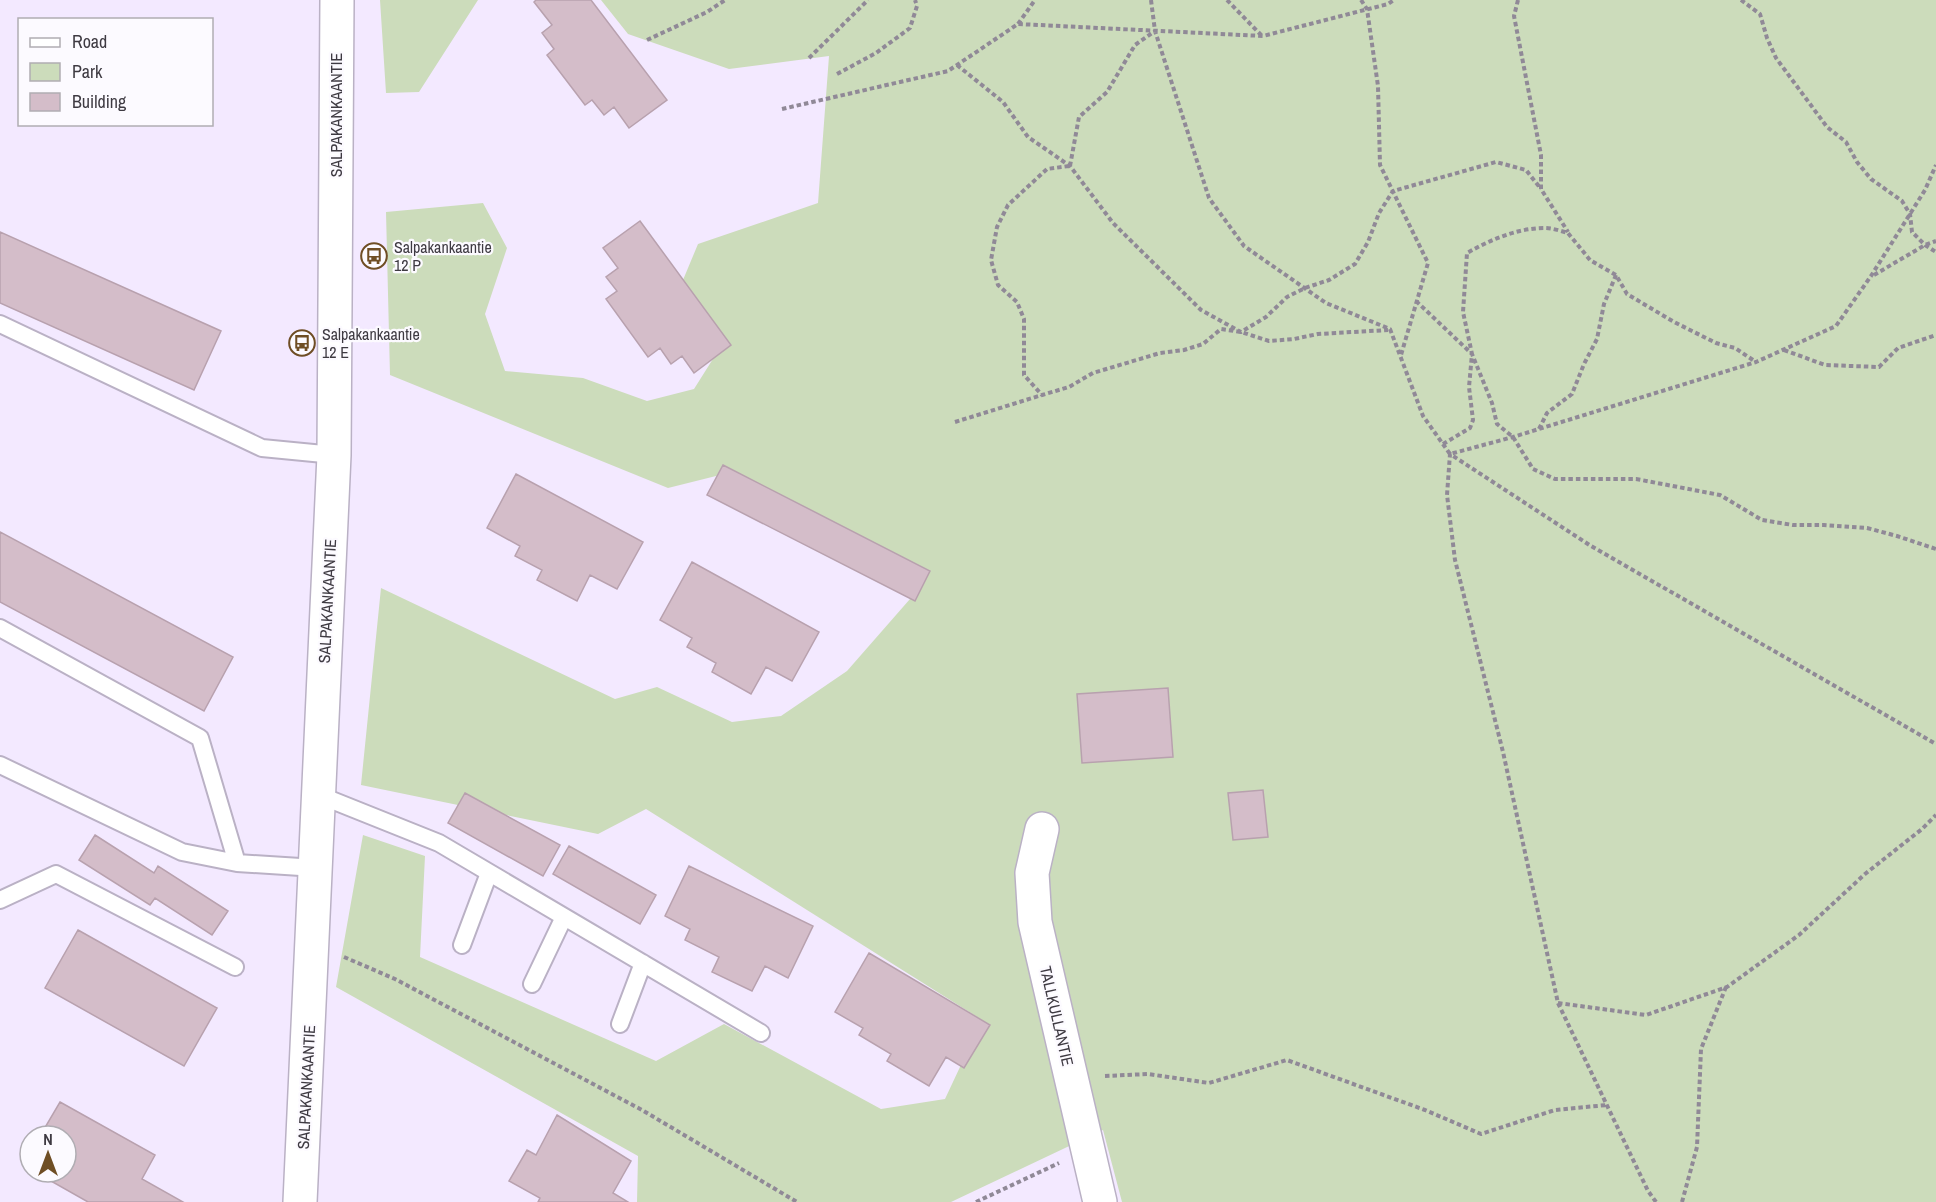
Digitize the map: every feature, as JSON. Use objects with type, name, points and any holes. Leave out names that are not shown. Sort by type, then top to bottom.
[{"type":"street","name":"SALPAKANKAANTIE","points":[[300,1202],[333,455],[337,0]]},
{"type":"street","name":"TALLKULLANTIE","points":[[1042,829],[1032,873],[1035,922],[1100,1202]]},
{"type":"lane","points":[[0,324],[262,448],[333,455]]},
{"type":"lane","points":[[0,628],[200,738],[237,863]]},
{"type":"lane","points":[[0,765],[182,852],[237,863],[316,868]]},
{"type":"lane","points":[[319,795],[439,843],[761,1033]]},
{"type":"lane","points":[[462,945],[489,873]]},
{"type":"lane","points":[[0,900],[56,874],[235,967]]},
{"type":"lane","points":[[532,984],[564,917]]},
{"type":"lane","points":[[620,1024],[643,963]]},
{"type":"path","points":[[647,40],[707,12],[725,0]]},
{"type":"path","points":[[809,58],[868,0]]},
{"type":"path","points":[[837,74],[876,52],[910,28],[917,6],[915,0]]},
{"type":"path","points":[[782,109],[948,71],[1018,24],[1035,0]]},
{"type":"path","points":[[1151,0],[1155,31],[1209,198],[1244,246],[1326,303],[1390,329],[1423,416],[1450,454],[1591,546],[1936,744]]},
{"type":"path","points":[[1227,0],[1263,36]]},
{"type":"path","points":[[1361,0],[1366,9],[1378,86],[1380,165],[1428,262],[1400,355]]},
{"type":"path","points":[[1018,24],[1263,36],[1388,4],[1394,0]]},
{"type":"path","points":[[1518,0],[1515,16],[1541,155],[1541,189]]},
{"type":"path","points":[[1741,0],[1760,14],[1767,38],[1776,57],[1827,127],[1846,142],[1857,162],[1871,178],[1902,201],[1910,214],[1912,232],[1924,245],[1936,252]]},
{"type":"path","points":[[1070,166],[1080,117],[1107,92],[1135,45],[1155,31]]},
{"type":"path","points":[[957,65],[1004,102],[1028,136],[1070,166],[1113,223],[1201,310],[1241,332]]},
{"type":"path","points":[[1241,332],[1266,317],[1287,297],[1329,280],[1355,264],[1368,242],[1379,213],[1393,191],[1496,162],[1526,170],[1541,189],[1568,233],[1590,260],[1616,275],[1627,294],[1716,343],[1735,348],[1756,362]]},
{"type":"path","points":[[1450,454],[1513,437],[1756,362],[1836,326],[1871,276],[1925,190],[1936,165]]},
{"type":"path","points":[[1042,395],[1024,375],[1024,319],[1017,302],[998,285],[991,260],[997,227],[1008,205],[1047,169],[1070,166]]},
{"type":"path","points":[[1568,233],[1546,228],[1517,232],[1487,242],[1467,253],[1463,312],[1472,354],[1492,403],[1497,424],[1513,437],[1533,469],[1555,479],[1636,479],[1720,495],[1762,520],[1793,525],[1867,528],[1936,549]]},
{"type":"path","points":[[1871,276],[1924,245],[1936,241]]},
{"type":"path","points":[[1538,429],[1547,413],[1572,394],[1597,339],[1604,304],[1616,275]]},
{"type":"path","points":[[1416,301],[1472,354]]},
{"type":"path","points":[[955,422],[1069,387],[1094,373],[1160,353],[1185,350],[1203,344],[1221,329],[1241,332],[1269,341],[1318,334],[1390,329]]},
{"type":"path","points":[[1784,349],[1826,365],[1880,367],[1898,348],[1936,335]]},
{"type":"path","points":[[1443,444],[1470,428],[1473,420],[1469,387],[1472,354]]},
{"type":"path","points":[[1450,454],[1447,495],[1455,561],[1503,752],[1558,1003],[1648,1191],[1656,1202]]},
{"type":"path","points":[[1558,1003],[1646,1015],[1727,987],[1799,935],[1865,874],[1922,829],[1936,815]]},
{"type":"path","points":[[336,953],[395,980],[642,1110],[797,1202]]},
{"type":"path","points":[[1682,1202],[1697,1147],[1701,1049],[1727,987]]},
{"type":"path","points":[[1072,1077],[1148,1074],[1209,1083],[1287,1060],[1425,1110],[1481,1134],[1555,1110],[1607,1105]]},
{"type":"path","points":[[975,1202],[1089,1149]]},
{"type":"green space","points":[[380,0],[478,0],[419,92],[386,93]]},
{"type":"green space","points":[[601,0],[1936,0],[1936,1202],[1122,1202],[1103,1130],[951,1202],[637,1202],[638,1156],[336,987],[363,835],[425,856],[420,957],[656,1061],[724,1024],[881,1109],[945,1099],[982,1020],[646,809],[598,834],[361,785],[381,588],[615,699],[657,687],[732,722],[781,716],[847,671],[924,583],[724,474],[668,488],[390,375],[386,212],[483,203],[507,248],[485,314],[505,371],[583,378],[647,401],[694,389],[723,343],[683,280],[698,244],[818,203],[829,56],[729,69],[628,34]]},
{"type":"building","points":[[536,0],[591,0],[667,100],[629,128],[614,107],[604,115],[592,100],[585,105],[547,55],[554,49],[542,33],[552,25],[534,2]]},
{"type":"building","points":[[640,221],[731,345],[694,373],[682,356],[671,364],[660,348],[648,357],[606,299],[617,291],[606,277],[618,268],[603,248]]},
{"type":"building","points":[[0,232],[221,331],[194,390],[0,303]]},
{"type":"building","points":[[723,465],[930,571],[915,601],[707,495]]},
{"type":"building","points":[[516,474],[643,542],[617,589],[590,575],[577,601],[537,580],[542,570],[515,556],[520,546],[487,528]]},
{"type":"building","points":[[0,532],[233,657],[204,711],[0,602]]},
{"type":"building","points":[[692,562],[819,632],[792,681],[766,667],[751,694],[712,672],[716,663],[687,647],[692,638],[660,620]]},
{"type":"building","points":[[1168,688],[1173,757],[1082,763],[1077,694]]},
{"type":"building","points":[[1263,790],[1268,837],[1233,840],[1228,793]]},
{"type":"building","points":[[465,793],[560,845],[543,876],[448,823]]},
{"type":"building","points":[[95,835],[154,873],[158,866],[228,911],[212,935],[155,898],[150,905],[79,860]]},
{"type":"building","points":[[569,846],[656,895],[640,924],[553,874]]},
{"type":"building","points":[[689,866],[813,926],[788,978],[765,966],[752,991],[712,972],[719,957],[685,940],[690,929],[665,916]]},
{"type":"building","points":[[78,930],[217,1008],[184,1066],[45,988]]},
{"type":"building","points":[[869,953],[990,1025],[964,1068],[946,1057],[929,1086],[887,1061],[891,1054],[859,1035],[863,1028],[835,1012]]},
{"type":"building","points":[[60,1102],[155,1155],[142,1179],[183,1202],[88,1202],[56,1184],[78,1184],[78,1124],[47,1124]]},
{"type":"building","points":[[557,1115],[631,1161],[613,1193],[628,1202],[538,1202],[540,1198],[509,1181],[527,1150],[536,1155]]},
{"type":"place","name":"Salpakankaantie 12 P","points":[[374,256]]},
{"type":"place","name":"Salpakankaantie 12 E","points":[[302,343]]}]
